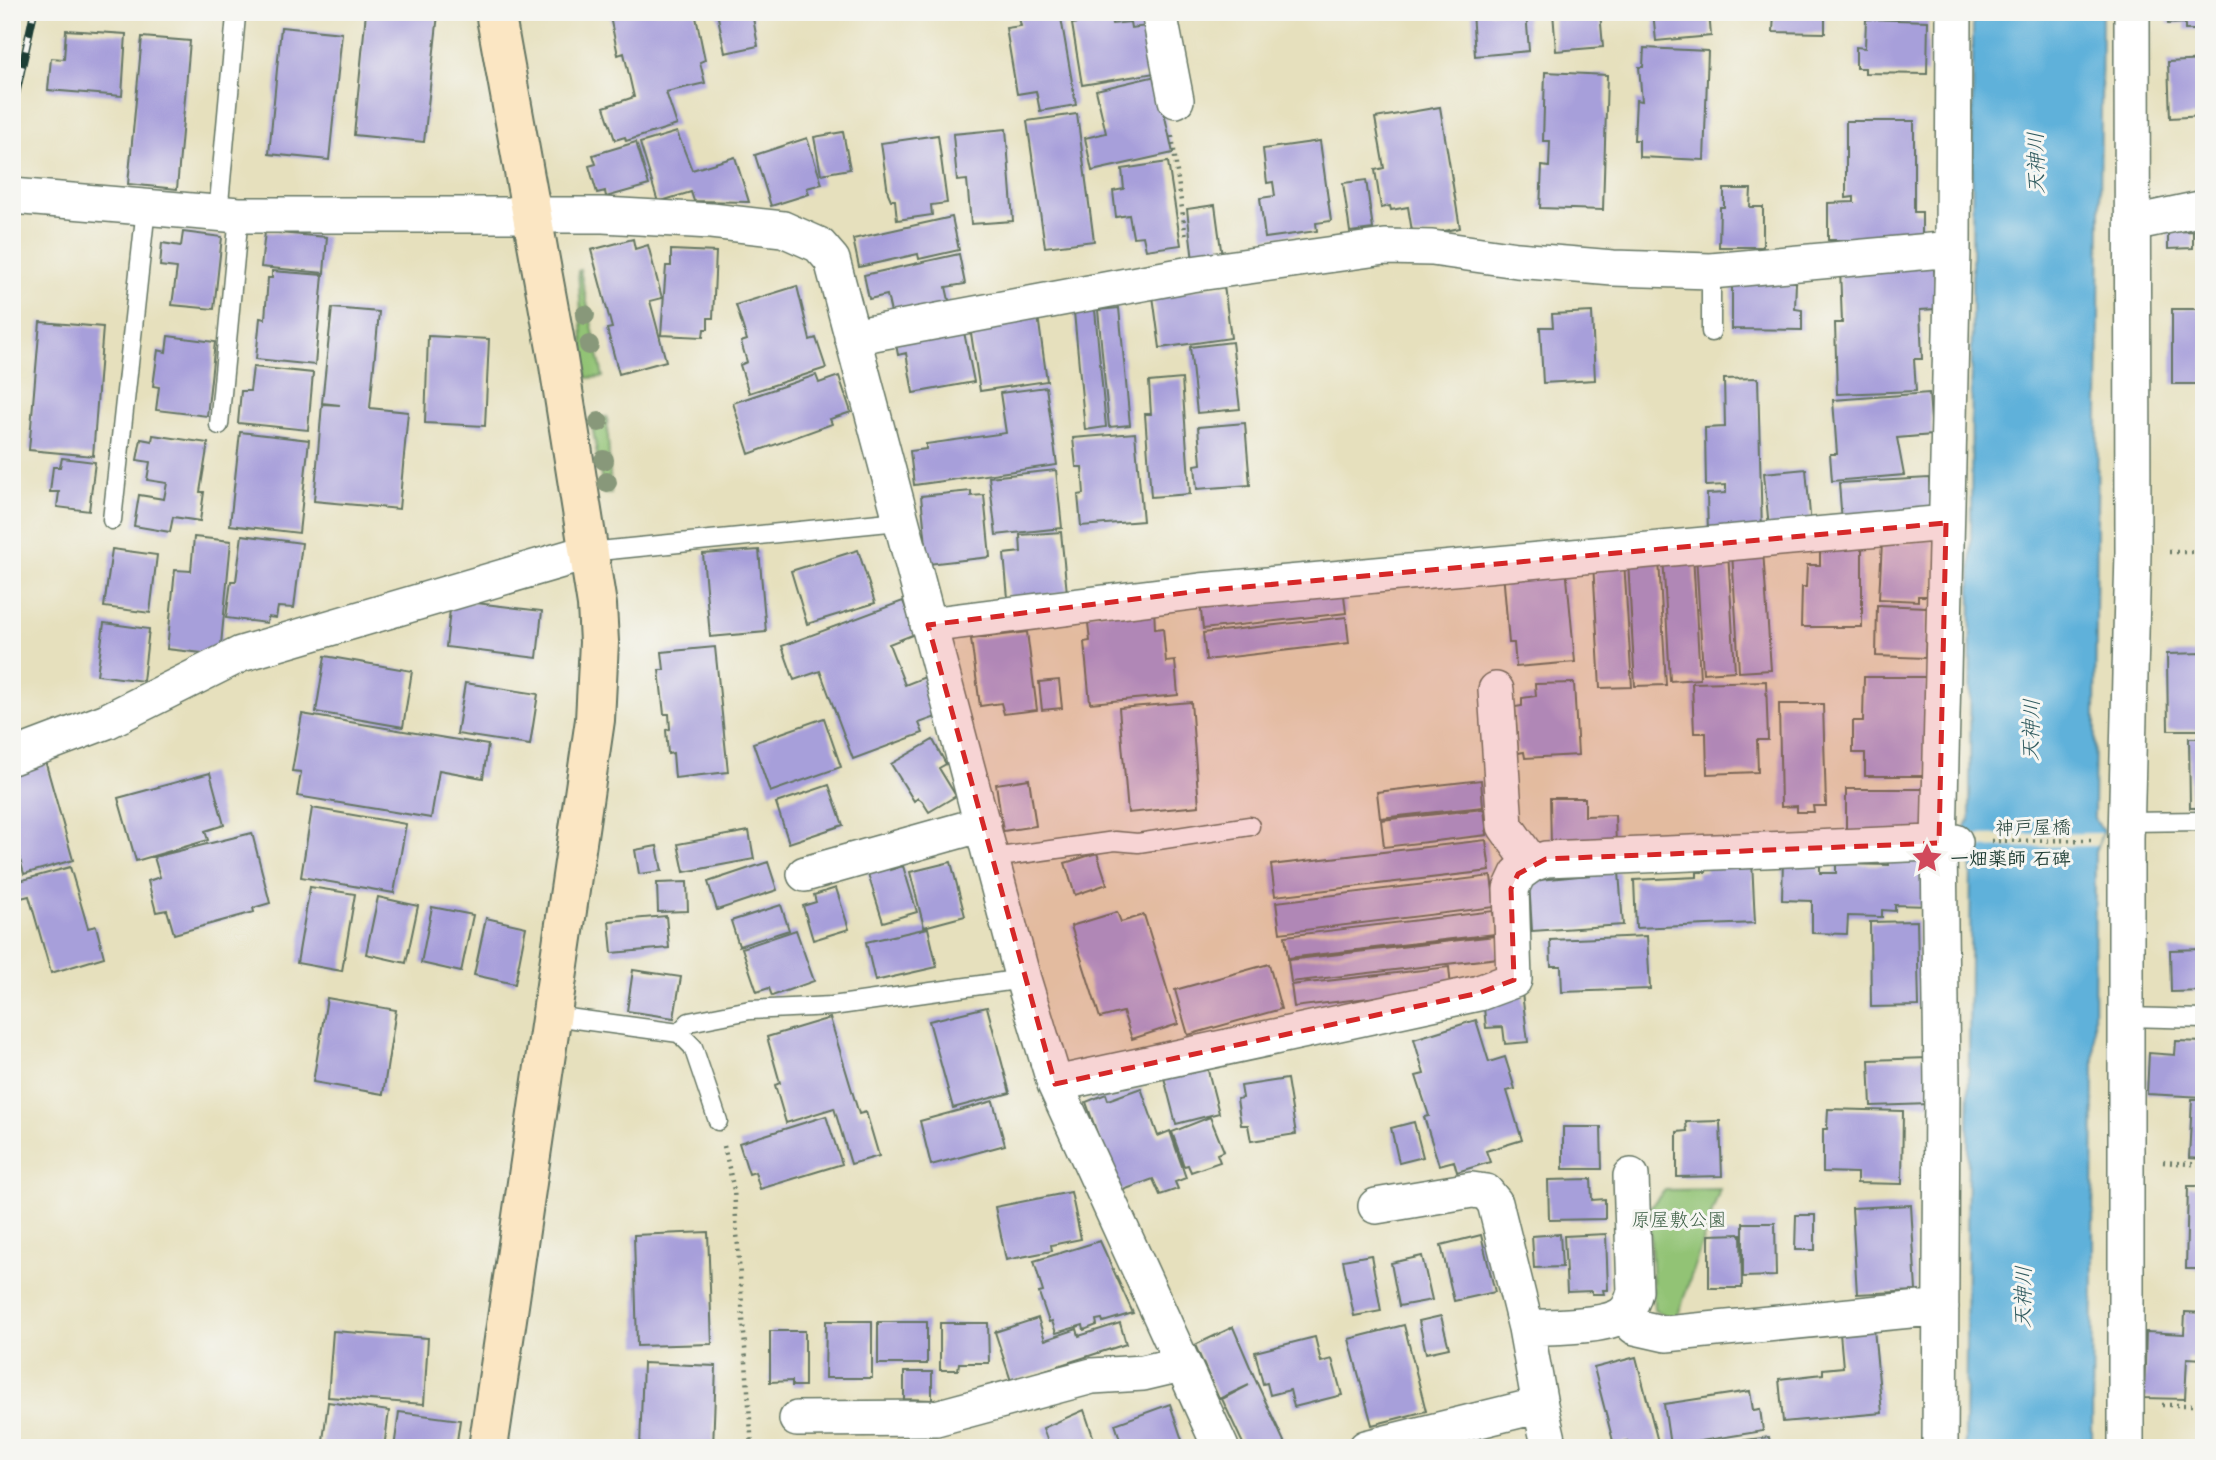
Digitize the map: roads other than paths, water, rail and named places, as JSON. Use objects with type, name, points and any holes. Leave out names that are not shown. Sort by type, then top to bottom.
[{"type":"street","points":[[488,1448],[596,720],[599,642],[589,552],[534,216],[495,12]]},
{"type":"street","points":[[1159,12],[1176,100]]},
{"type":"street","points":[[1940,1448],[1947,842],[1946,523],[1953,249],[1954,12]]},
{"type":"street","points":[[2126,1448],[2126,1017],[2122,833],[2133,552],[2132,12]]},
{"type":"street","points":[[12,196],[228,215],[603,215],[711,220],[783,229],[819,245],[832,260],[899,521],[1023,979],[1055,1084],[1221,1448]]},
{"type":"street","points":[[2133,223],[2204,208]]},
{"type":"street","points":[[852,337],[1191,274],[1385,247],[1432,248],[1517,260],[1614,268],[1711,271],[1953,249]]},
{"type":"street","points":[[928,625],[1213,590],[1946,523]]},
{"type":"street","points":[[12,757],[107,721],[240,654],[589,552]]},
{"type":"street","points":[[1496,690],[1504,826],[1532,864]]},
{"type":"street","points":[[805,874],[983,824]]},
{"type":"street","points":[[1055,1084],[1479,993],[1514,980],[1511,889],[1518,874],[1532,864],[1546,859],[1947,842]]},
{"type":"street","points":[[1526,1328],[1608,1321],[1622,1315],[1631,1305],[1635,1291],[1631,1177]]},
{"type":"street","points":[[1376,1206],[1472,1190],[1486,1192],[1495,1203],[1526,1328],[1550,1448]]},
{"type":"street","points":[[1622,1315],[1636,1327],[1666,1334],[1941,1307]]},
{"type":"street","points":[[797,1419],[936,1418],[1092,1376],[1143,1373],[1181,1364]]},
{"type":"street","points":[[1366,1448],[1540,1405]]},
{"type":"lane","points":[[219,425],[236,16]]},
{"type":"lane","points":[[112,520],[146,208]]},
{"type":"lane","points":[[1711,271],[1711,331]]},
{"type":"lane","points":[[589,552],[899,521]]},
{"type":"lane","points":[[2122,833],[2204,821]]},
{"type":"lane","points":[[992,858],[1115,841],[1138,843],[1250,826]]},
{"type":"lane","points":[[680,1033],[689,1022],[750,1010],[832,1006],[1023,979]]},
{"type":"lane","points":[[553,1016],[680,1033],[693,1048],[718,1121]]},
{"type":"lane","points":[[2126,1017],[2204,1019]]},
{"type":"water","name":"天神川","points":[[1973,12],[2102,12],[2094,818],[2103,831],[2095,852],[2092,1448],[1965,1448],[1971,857],[1961,833],[1970,820]]},
{"type":"railway","points":[[12,113],[34,12]]},
{"type":"place","name":"一畑薬師 石碑","points":[[1927,858]]},
{"type":"park label","name":"原屋敷公園","points":[[1679,1219]]}]
